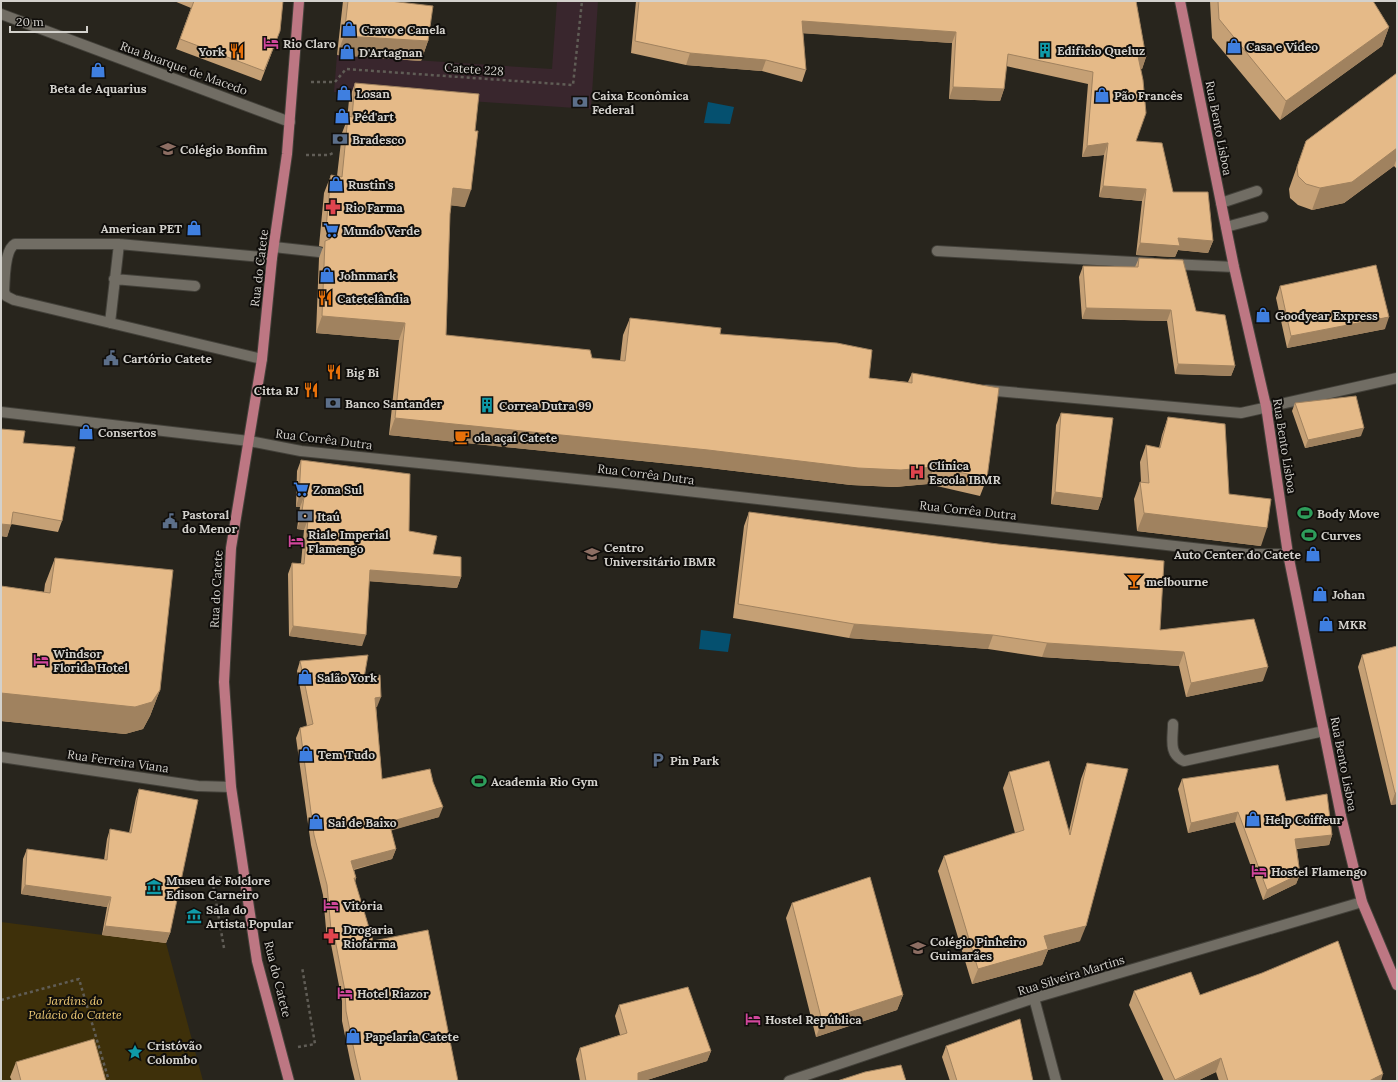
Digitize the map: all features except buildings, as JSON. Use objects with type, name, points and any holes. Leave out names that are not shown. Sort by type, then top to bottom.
[{"type":"main road","name":"Rua do Catete","points":[[289,1081],[258,961],[231,787],[224,682],[231,548],[262,359],[272,258],[287,154],[294,82],[299,1]]},
{"type":"main road","name":"Rua Bento Lisboa","points":[[1180,1],[1234,267],[1266,406],[1288,554],[1341,816],[1362,902],[1397,985]]},
{"type":"street","name":"Rua Buarque de Macedo","points":[[1,14],[290,122]]},
{"type":"street","points":[[1221,203],[1257,191]]},
{"type":"street","points":[[1226,227],[1263,217]]},
{"type":"street","points":[[262,359],[14,300],[6,296],[4,291],[8,252],[10,246],[15,244],[118,244],[272,258]]},
{"type":"street","points":[[110,323],[118,244]]},
{"type":"street","points":[[274,247],[319,252]]},
{"type":"street","points":[[937,251],[1234,267]]},
{"type":"street","points":[[114,279],[195,286]]},
{"type":"street","points":[[973,389],[1241,413],[1266,406],[1397,378]]},
{"type":"street","name":"Rua Corrêa Dutra","points":[[1,412],[249,441],[301,451],[616,483],[1246,554],[1288,554]]},
{"type":"street","points":[[1173,724],[1172,750],[1177,758],[1184,761],[1324,731]]},
{"type":"street","name":"Rua Ferreira Viana","points":[[1,757],[198,786],[231,787]]},
{"type":"street","name":"Rua Silveira Martins","points":[[789,1081],[1034,998],[1362,902]]},
{"type":"street","points":[[1034,998],[1056,1081]]},
{"type":"path","name":"Catete 228","points":[[294,82],[335,82],[346,69],[573,86],[582,1]]},
{"type":"path","points":[[287,154],[329,155],[333,152]]},
{"type":"path","points":[[212,878],[224,948]]},
{"type":"path","points":[[302,967],[315,1044]]},
{"type":"path","points":[[1,1000],[79,980],[109,1081]]},
{"type":"shaded area","points":[[557,1],[598,1],[591,109],[334,92],[337,55],[552,69]]},
{"type":"green space","name":"Jardins do Palácio do Catete","points":[[1,922],[166,943],[203,1081],[1,1081]]},
{"type":"water","points":[[708,102],[734,107],[730,124],[704,123]]},
{"type":"water","points":[[701,630],[731,634],[728,652],[699,649]]},
{"type":"place","name":"Cravo e Canela","points":[[349,29]]},
{"type":"place","name":"Rio Claro","points":[[271,43]]},
{"type":"place","name":"Casa e Vídeo","points":[[1234,46]]},
{"type":"place","name":"Edifício Queluz","points":[[1045,50]]},
{"type":"place","name":"York","points":[[237,51]]},
{"type":"place","name":"D'Artagnan","points":[[347,52]]},
{"type":"place","name":"Beta de Aquarius","points":[[98,70]]},
{"type":"place","name":"Losan","points":[[344,93]]},
{"type":"place","name":"Pão Francês","points":[[1102,95]]},
{"type":"place","name":"Caixa Econômica Federal","points":[[580,102]]},
{"type":"place","name":"Péd'art","points":[[342,116]]},
{"type":"place","name":"Bradesco","points":[[340,139]]},
{"type":"place","name":"Colégio Bonfim","points":[[168,149]]},
{"type":"place","name":"Rustin's","points":[[336,184]]},
{"type":"place","name":"Rio Farma","points":[[333,207]]},
{"type":"place","name":"American PET","points":[[194,228]]},
{"type":"place","name":"Mundo Verde","points":[[331,230]]},
{"type":"place","name":"Johnmark","points":[[327,275]]},
{"type":"place","name":"Catetelândia","points":[[325,298]]},
{"type":"place","name":"Goodyear Express","points":[[1263,315]]},
{"type":"place","name":"Cartório Catete","points":[[111,358]]},
{"type":"place","name":"Big Bi","points":[[334,372]]},
{"type":"place","name":"Citta RJ","points":[[311,390]]},
{"type":"place","name":"Banco Santander","points":[[333,403]]},
{"type":"place","name":"Correa Dutra 99","points":[[487,405]]},
{"type":"place","name":"Consertos","points":[[86,432]]},
{"type":"place","name":"ola açaí Catete","points":[[462,437]]},
{"type":"place","name":"Clínica Escola IBMR","points":[[917,472]]},
{"type":"place","name":"Zona Sul","points":[[301,489]]},
{"type":"place","name":"Body Move","points":[[1305,513]]},
{"type":"place","name":"Itaú","points":[[305,516]]},
{"type":"place","name":"Pastoral do Menor","points":[[170,521]]},
{"type":"place","name":"Curves","points":[[1309,535]]},
{"type":"place","name":"Riale Imperial Flamengo","points":[[296,541]]},
{"type":"place","name":"Centro Universitário IBMR","points":[[592,554]]},
{"type":"place","name":"Auto Center do Catete","points":[[1313,554]]},
{"type":"place","name":"melbourne","points":[[1134,581]]},
{"type":"place","name":"Johan","points":[[1320,594]]},
{"type":"place","name":"MKR","points":[[1326,624]]},
{"type":"place","name":"Windsor Florida Hotel","points":[[41,660]]},
{"type":"place","name":"Salão York","points":[[305,677]]},
{"type":"place","name":"Tem Tudo","points":[[306,754]]},
{"type":"place","name":"Pin Park","points":[[658,760]]},
{"type":"place","name":"Academia Rio Gym","points":[[479,781]]},
{"type":"place","name":"Help Coiffeur","points":[[1253,819]]},
{"type":"place","name":"Sai de Baixo","points":[[316,822]]},
{"type":"place","name":"Hostel Flamengo","points":[[1259,871]]},
{"type":"place","name":"Museu de Folclore Edison Carneiro","points":[[154,887]]},
{"type":"place","name":"Vitória","points":[[331,905]]},
{"type":"place","name":"Sala do Artista Popular","points":[[194,916]]},
{"type":"place","name":"Drogaria Riofarma","points":[[331,936]]},
{"type":"place","name":"Colégio Pinheiro Guimarães","points":[[918,948]]},
{"type":"place","name":"Hotel Riazor","points":[[345,993]]},
{"type":"place","name":"Hostel República","points":[[753,1019]]},
{"type":"place","name":"Papelaria Catete","points":[[353,1036]]},
{"type":"place","name":"Cristóvão Colombo","points":[[135,1052]]}]
